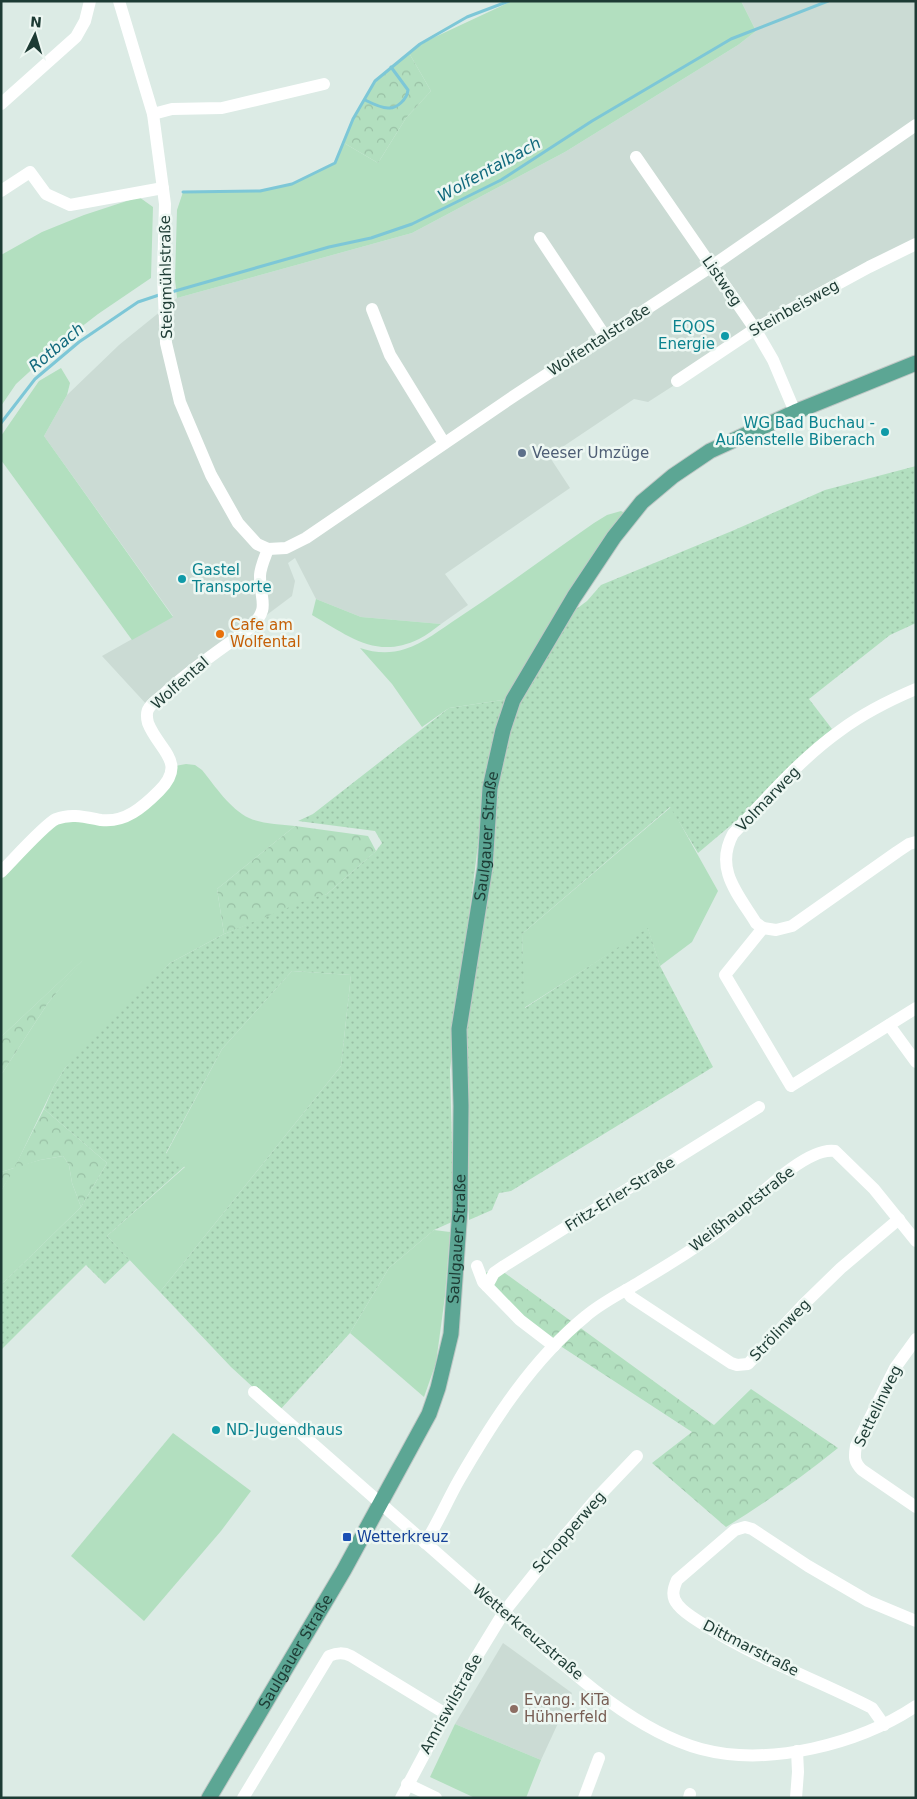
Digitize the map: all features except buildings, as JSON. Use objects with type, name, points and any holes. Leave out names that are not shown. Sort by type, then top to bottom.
[{"type":"main road","name":"Saulgauer Straße","points":[[209,1798],[381,1504],[429,1414],[438,1388],[451,1334],[460,1209],[461,1106],[459,1029],[485,867],[490,788],[503,730],[513,700],[574,597],[614,537],[642,502],[673,476],[710,451],[795,412],[916,363]]},
{"type":"street","points":[[1,104],[76,37],[85,21],[90,1]]},
{"type":"street","name":"Steigmühlstraße","points":[[120,1],[153,114],[165,204],[163,276],[166,343],[180,402],[211,476],[238,523],[257,544],[273,549]]},
{"type":"street","points":[[153,114],[172,109],[222,108],[324,84]]},
{"type":"street","name":"Wolfentalstraße","points":[[273,549],[286,548],[306,538],[712,266],[916,125]]},
{"type":"street","name":"Listweg","points":[[636,157],[755,329],[773,360],[795,412]]},
{"type":"street","points":[[1,191],[30,172],[46,194],[70,205],[163,188]]},
{"type":"street","points":[[540,238],[605,336]]},
{"type":"street","name":"Steinbeisweg","points":[[677,381],[755,329],[869,267],[916,244]]},
{"type":"street","points":[[372,309],[390,355],[444,444]]},
{"type":"street","name":"Wolfental","points":[[1,872],[54,820],[68,816],[82,816],[102,820],[114,820],[128,816],[139,810],[170,779],[172,764],[153,734],[147,719],[148,709],[176,683],[250,628],[260,618],[263,603],[260,574],[273,549]]},
{"type":"street","name":"Volmarweg","points":[[763,928],[756,923],[726,873],[726,854],[733,834],[794,770],[840,730],[867,713],[916,689]]},
{"type":"street","points":[[916,842],[897,852],[792,926],[776,930],[763,928],[725,975],[791,1086],[916,1008]]},
{"type":"street","points":[[889,1025],[916,1062]]},
{"type":"street","name":"Fritz-Erler-Straße","points":[[487,1286],[494,1273],[504,1266],[759,1107]]},
{"type":"street","name":"Weißhauptstraße","points":[[424,1543],[432,1532],[473,1457],[495,1423],[522,1384],[554,1346],[586,1316],[706,1240],[766,1189],[817,1153],[835,1151],[840,1155],[874,1189],[916,1241]]},
{"type":"street","name":"Strölinweg","points":[[626,1290],[631,1297],[730,1363],[737,1365],[748,1364],[804,1304],[841,1268],[899,1219]]},
{"type":"street","points":[[477,1266],[483,1282],[520,1320],[554,1346]]},
{"type":"street","name":"Settelinweg","points":[[916,1339],[895,1368],[856,1446],[854,1457],[855,1463],[862,1470],[916,1507]]},
{"type":"street","points":[[254,1392],[381,1504]]},
{"type":"street","name":"Schopperweg","points":[[504,1612],[562,1538],[637,1456]]},
{"type":"street","name":"Wetterkreuzstraße","points":[[381,1504],[504,1612],[608,1699],[663,1734],[699,1748],[724,1754],[797,1752],[849,1738],[884,1725],[916,1706]]},
{"type":"street","name":"Dittmarstraße","points":[[884,1725],[872,1708],[729,1640],[690,1616],[678,1606],[674,1599],[674,1587],[677,1580],[735,1530],[745,1527],[752,1529],[808,1566],[868,1601],[916,1622]]},
{"type":"street","name":"Amriswilstraße","points":[[401,1798],[474,1661],[504,1612]]},
{"type":"street","points":[[242,1798],[329,1656],[345,1653],[446,1714]]},
{"type":"street","points":[[796,1798],[797,1752]]},
{"type":"street","points":[[584,1798],[599,1758]]},
{"type":"street","points":[[407,1784],[436,1798]]},
{"type":"shaded area","points":[[741,1],[916,1],[916,240],[754,334],[648,402],[634,399],[549,456],[570,488],[445,574],[468,605],[441,624],[361,617],[316,599],[295,558],[288,563],[295,581],[292,596],[148,706],[102,656],[173,616],[44,436],[67,395],[119,345],[177,298],[412,233],[565,152],[738,45],[756,31]]},
{"type":"shaded area","name":"Evang. KiTa Hühnerfeld","points":[[503,1643],[572,1693],[541,1760],[455,1724]]},
{"type":"green space","points":[[512,1],[741,1],[756,31],[738,45],[565,152],[412,233],[177,298],[175,279],[177,210],[183,192],[260,191],[292,184],[335,163],[344,143],[378,163],[406,118],[431,91],[409,53],[420,44]]},
{"type":"green space","points":[[409,53],[431,91],[406,118],[378,163],[344,143],[353,119],[375,81]]},
{"type":"green space","points":[[139,197],[153,207],[151,278],[98,314],[63,341],[16,384],[1,406],[1,255],[42,232],[84,215]]},
{"type":"green space","points":[[61,368],[70,383],[67,395],[44,436],[173,617],[132,640],[1,460],[1,436],[39,381]]},
{"type":"green space","points":[[916,466],[916,623],[890,635],[809,699],[832,729],[786,770],[743,815],[698,853],[670,807],[522,934],[525,1008],[648,928],[660,966],[713,1067],[511,1191],[499,1193],[492,1210],[469,1220],[464,1015],[497,789],[516,701],[559,622],[587,601],[601,585],[825,490]]},
{"type":"green space","points":[[621,511],[625,513],[509,699],[449,708],[422,727],[392,684],[360,648],[377,652],[388,652],[399,651],[419,643],[492,595],[594,523],[607,515]]},
{"type":"green space","points":[[316,599],[361,617],[441,624],[422,637],[404,645],[376,646],[363,643],[312,615]]},
{"type":"green space","points":[[509,699],[485,788],[450,1070],[454,1221],[434,1230],[389,1268],[350,1333],[279,1411],[231,1367],[160,1292],[341,1066],[351,975],[292,971],[222,1049],[166,1153],[185,1166],[107,1236],[130,1260],[105,1284],[86,1265],[1,1350],[1,1285],[81,1207],[107,1163],[44,1109],[54,1086],[65,1068],[95,1034],[170,963],[224,934],[309,899],[327,894],[376,851],[382,843],[375,831],[298,821],[313,814],[449,708]]},
{"type":"green space","points":[[195,765],[202,770],[229,803],[249,818],[265,823],[295,826],[217,889],[224,934],[170,963],[65,1068],[54,1086],[15,1167],[63,1156],[69,1165],[72,1183],[81,1207],[1,1285],[1,1191],[14,1168],[1,1172],[1,1075],[48,1003],[83,960],[1,1037],[1,876],[55,822],[131,817],[175,766]]},
{"type":"green space","points":[[671,807],[718,891],[692,942],[660,966],[648,929],[524,1008],[522,934]]},
{"type":"green space","points":[[295,826],[368,836],[376,851],[327,894],[224,934],[217,889]]},
{"type":"green space","points":[[88,955],[48,1003],[1,1075],[1,1037]]},
{"type":"green space","points":[[292,971],[351,975],[341,1066],[160,1292],[107,1236],[185,1167],[166,1154],[222,1049]]},
{"type":"green space","points":[[44,1109],[107,1163],[81,1207],[72,1183],[69,1165],[63,1156],[40,1160],[15,1168],[1,1191],[1,1172],[14,1168]]},
{"type":"green space","points":[[434,1230],[450,1232],[445,1296],[436,1363],[424,1397],[350,1333],[389,1268]]},
{"type":"green space","points":[[502,1271],[714,1425],[751,1389],[838,1448],[755,1509],[726,1527],[652,1463],[692,1432],[539,1332],[480,1273]]},
{"type":"green space","points":[[173,1433],[251,1491],[221,1531],[144,1621],[71,1556]]},
{"type":"green space","points":[[455,1724],[541,1760],[526,1798],[475,1798],[430,1777]]},
{"type":"waterway","points":[[183,192],[260,191],[292,184],[335,163],[353,119],[375,81],[420,44],[467,17],[509,1]]},
{"type":"waterway","name":"Wolfentalbach","points":[[168,293],[329,247],[371,238],[412,224],[501,180],[592,121],[731,39],[828,1]]},
{"type":"waterway","points":[[365,100],[388,108],[395,107],[404,100],[408,90],[391,67]]},
{"type":"waterway","name":"Rotbach","points":[[1,423],[35,379],[79,342],[138,302],[159,295]]},
{"type":"place","name":"EQOS Energie","points":[[725,336]]},
{"type":"place","name":"WG Bad Buchau - Außenstelle Biberach","points":[[885,432]]},
{"type":"place","name":"Veeser Umzüge","points":[[522,453]]},
{"type":"place","name":"Gastel Transporte","points":[[182,579]]},
{"type":"place","name":"Cafe am Wolfental","points":[[220,634]]},
{"type":"place","name":"ND-Jugendhaus","points":[[216,1430]]},
{"type":"place","name":"Wetterkreuz","points":[[347,1537]]},
{"type":"place","name":"Evang. KiTa Hühnerfeld","points":[[514,1709]]}]
